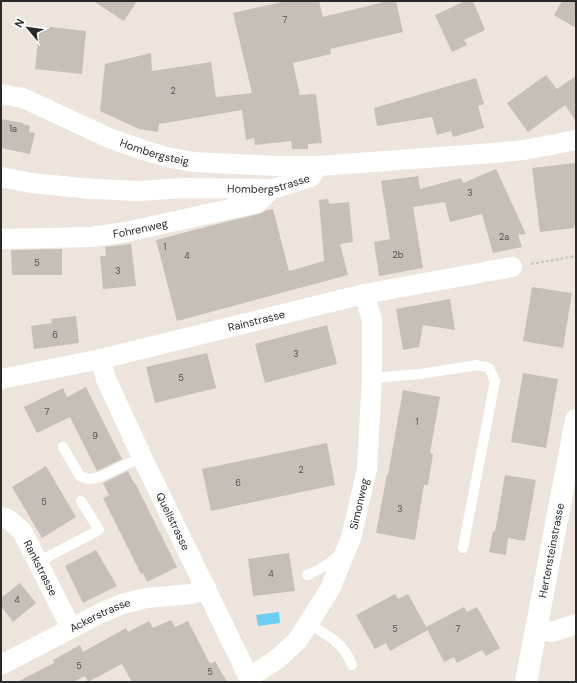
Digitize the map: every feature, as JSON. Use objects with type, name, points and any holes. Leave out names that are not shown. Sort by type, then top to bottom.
[{"type":"street","name":"Hombergsteig","points":[[1,94],[23,98],[109,138],[167,157],[193,162],[276,166],[318,166]]},
{"type":"street","name":"Hombergstrasse","points":[[1,177],[31,183],[93,189],[140,191],[182,188],[272,189],[311,177],[318,166],[524,150],[576,140]]},
{"type":"street","name":"Fohrenweg","points":[[1,239],[92,237],[126,232],[257,203],[272,189]]},
{"type":"street","name":"Rainstrasse","points":[[1,379],[101,359],[364,294],[512,267]]},
{"type":"street","name":"Simonweg","points":[[250,680],[275,661],[297,641],[330,589],[351,538],[367,468],[372,378],[372,320],[364,294]]},
{"type":"street","name":"Quellstrasse","points":[[101,359],[106,379],[142,457],[250,680]]},
{"type":"street","name":"Hertensteinstrasse","points":[[526,682],[535,628],[575,429]]},
{"type":"street","name":"Rankstrasse","points":[[1,517],[8,520],[22,531],[71,628]]},
{"type":"street","name":"Ackerstrasse","points":[[1,665],[71,628],[122,604],[146,598],[192,594],[206,587]]},
{"type":"street","points":[[535,628],[552,632],[576,624]]},
{"type":"lane","points":[[372,378],[420,374],[476,365],[489,368],[495,381],[463,548]]},
{"type":"lane","points":[[63,447],[80,476],[89,479],[100,477],[142,457]]},
{"type":"lane","points":[[38,562],[99,530],[81,501]]},
{"type":"lane","points":[[307,575],[318,571],[333,561],[347,548]]},
{"type":"lane","points":[[308,624],[339,644],[349,657],[352,665]]},
{"type":"path","points":[[512,267],[576,256]]},
{"type":"water","points":[[279,612],[280,623],[258,626],[256,615]]},
{"type":"building","points":[[93,1],[137,1],[124,21]]},
{"type":"building","points":[[286,1],[319,1],[323,17],[388,1],[396,1],[403,32],[330,49],[331,54],[293,63],[300,95],[316,94],[322,143],[308,144],[308,149],[292,149],[291,141],[255,145],[254,138],[246,140],[242,110],[159,124],[158,132],[139,129],[100,111],[105,64],[151,53],[152,71],[211,62],[216,97],[252,93],[233,13]]},
{"type":"building","points":[[465,1],[473,1],[485,30],[464,40],[467,45],[452,52],[435,15]]},
{"type":"building","points":[[562,1],[576,1],[576,28],[554,15]]},
{"type":"building","points":[[51,27],[86,31],[82,74],[35,69],[39,31]]},
{"type":"building","points":[[546,75],[557,89],[576,76],[576,121],[565,105],[528,132],[507,103]]},
{"type":"building","points":[[476,78],[484,104],[478,106],[484,128],[453,137],[451,131],[437,135],[432,117],[377,126],[374,108]]},
{"type":"building","points":[[1,119],[23,123],[30,126],[29,132],[35,133],[30,154],[1,148]]},
{"type":"building","points":[[576,163],[576,220],[574,228],[540,232],[532,168]]},
{"type":"building","points":[[496,169],[526,234],[518,235],[522,247],[493,253],[482,214],[450,222],[445,202],[413,207],[423,268],[379,276],[374,242],[390,239],[381,181],[418,176],[420,189],[461,178],[463,183]]},
{"type":"building","points":[[328,199],[329,204],[349,202],[353,242],[340,244],[348,275],[177,321],[156,240],[259,214],[273,209],[289,271],[324,261],[319,200]]},
{"type":"building","points":[[131,244],[136,286],[103,289],[100,256],[106,256],[105,247]]},
{"type":"building","points":[[62,249],[62,275],[12,275],[11,250]]},
{"type":"building","points":[[532,287],[572,293],[563,348],[523,341]]},
{"type":"building","points":[[450,299],[455,330],[423,325],[419,347],[403,350],[396,309]]},
{"type":"building","points":[[76,316],[79,343],[34,349],[31,326],[52,323],[51,319]]},
{"type":"building","points":[[327,325],[337,364],[265,383],[255,344]]},
{"type":"building","points":[[207,353],[216,388],[155,403],[146,367]]},
{"type":"building","points":[[523,373],[558,379],[546,448],[511,442]]},
{"type":"building","points":[[86,387],[122,459],[97,471],[70,417],[37,433],[24,407],[63,388],[67,397]]},
{"type":"building","points":[[403,390],[440,397],[430,453],[433,454],[428,485],[424,485],[415,540],[376,533]]},
{"type":"building","points":[[327,443],[335,485],[211,511],[202,469]]},
{"type":"building","points":[[46,466],[76,517],[42,538],[12,487]]},
{"type":"building","points":[[128,471],[177,567],[147,582],[143,573],[141,574],[103,498],[109,495],[103,483]]},
{"type":"building","points":[[505,475],[536,480],[525,541],[508,538],[506,555],[489,552],[493,531],[495,532]]},
{"type":"building","points":[[96,550],[117,586],[83,603],[65,566]]},
{"type":"building","points":[[289,553],[295,591],[253,596],[248,559]]},
{"type":"building","points":[[20,583],[36,603],[13,622],[1,606],[1,598]]},
{"type":"building","points":[[395,594],[398,599],[408,594],[428,630],[390,651],[386,643],[375,649],[356,615]]},
{"type":"building","points":[[464,607],[467,612],[477,607],[500,648],[486,656],[482,650],[457,663],[454,657],[444,662],[426,627]]},
{"type":"building","points":[[171,620],[175,627],[188,621],[210,664],[215,661],[227,682],[132,682],[122,664],[88,682],[85,676],[73,682],[17,682],[54,663],[53,660],[80,645],[83,652],[126,628],[128,632],[149,621],[153,628]]}]
